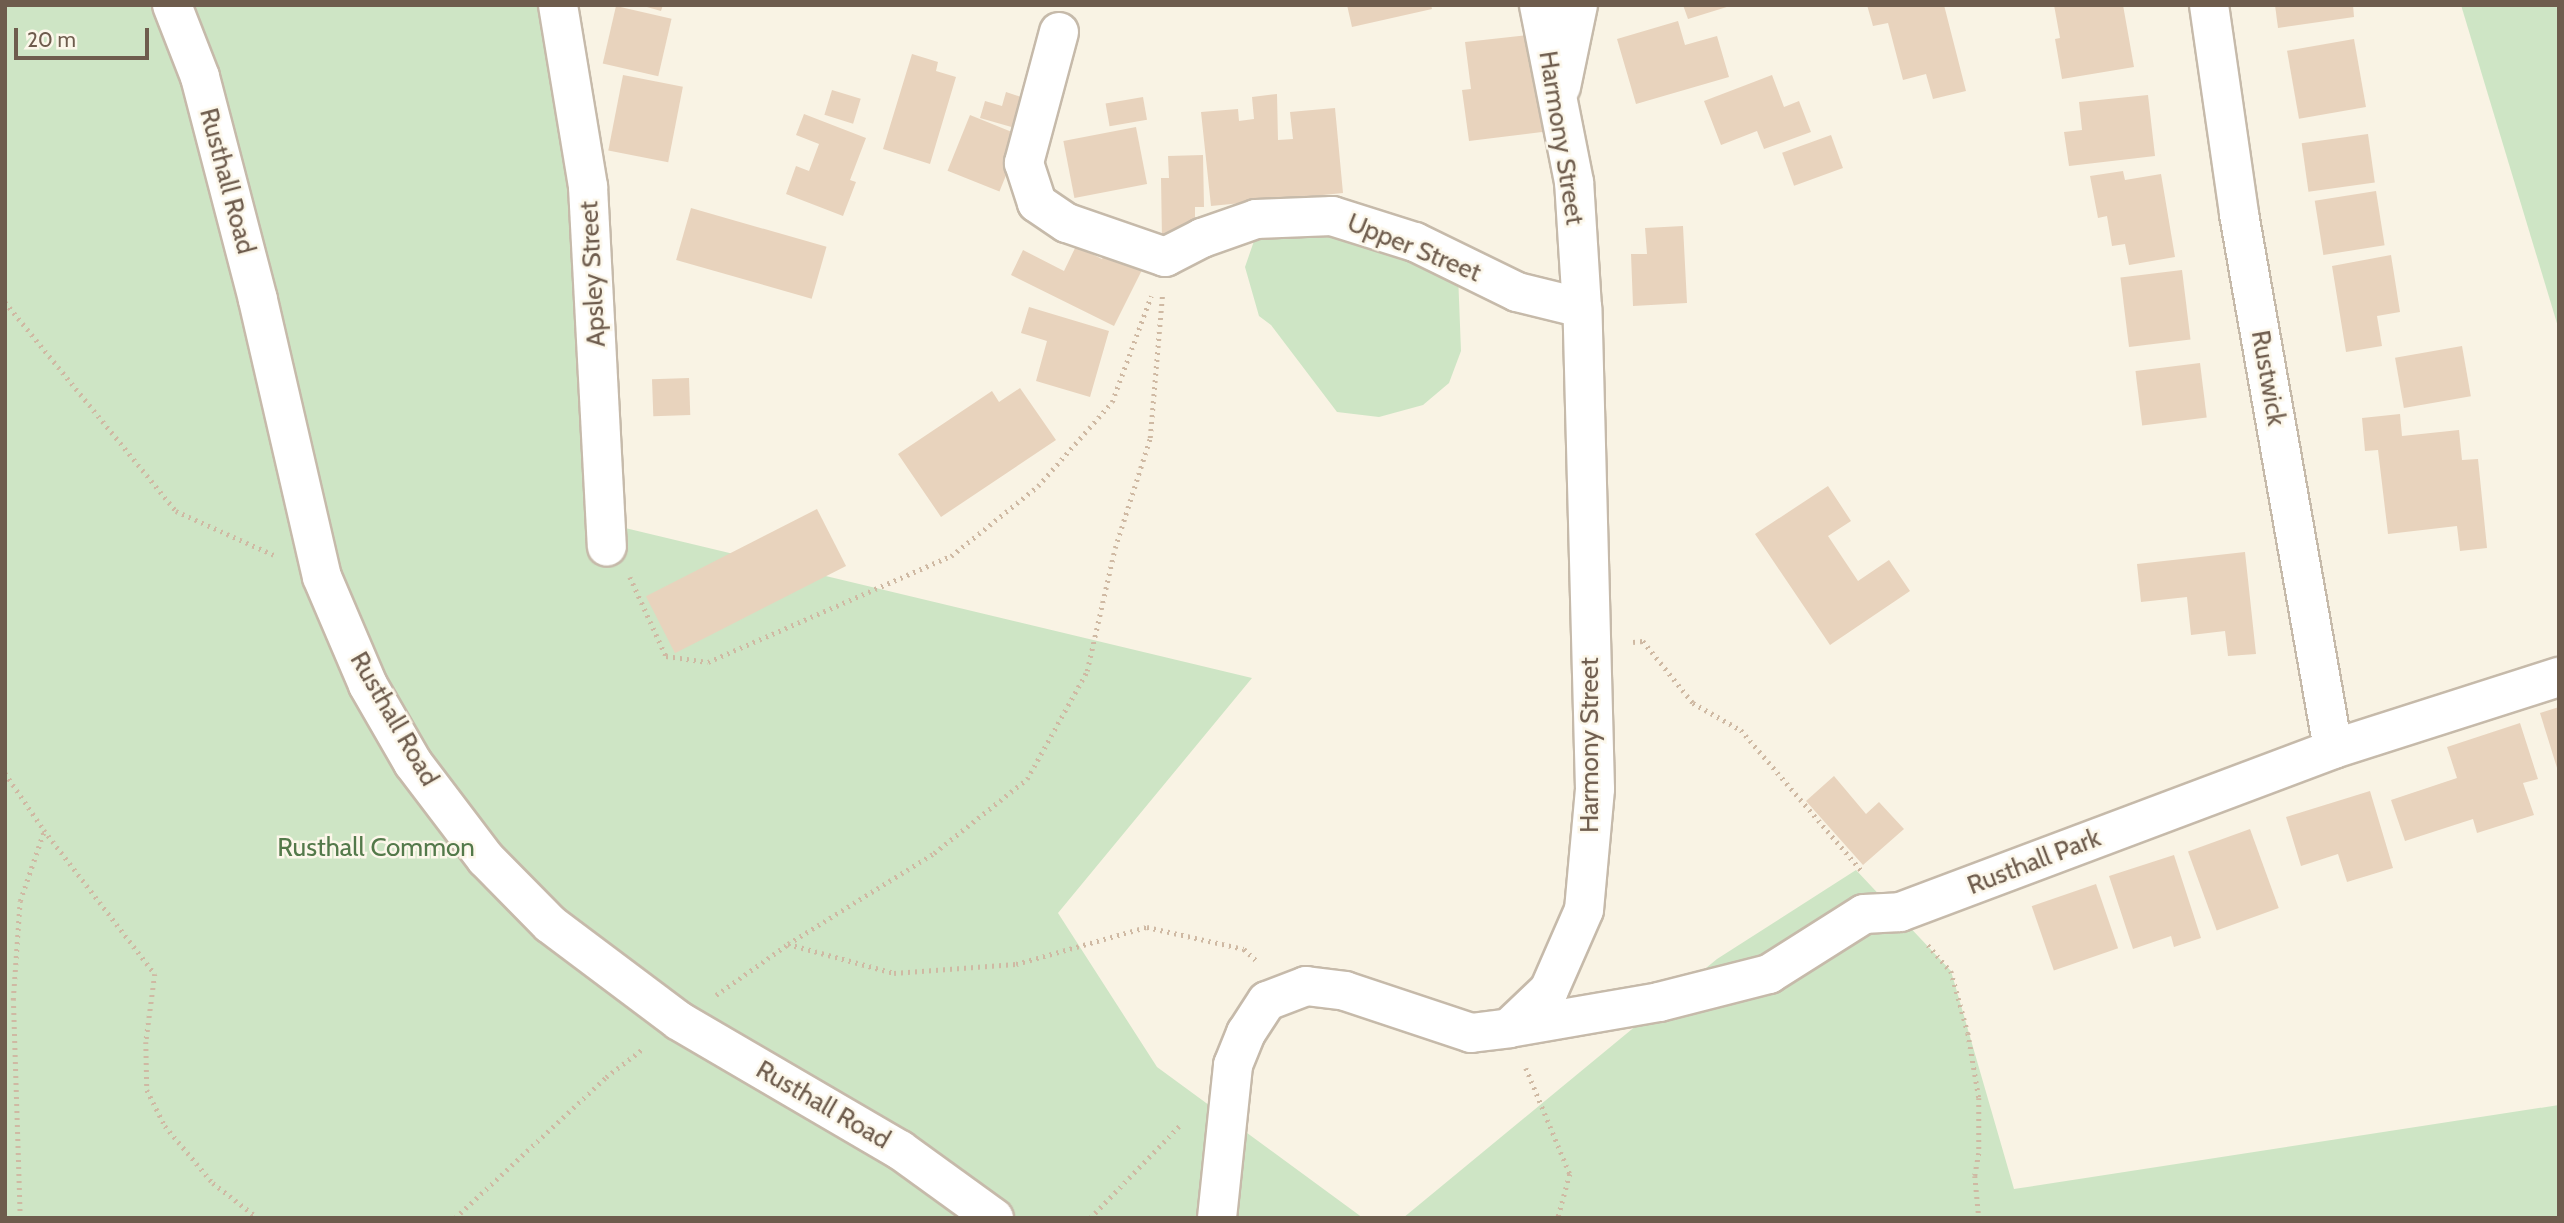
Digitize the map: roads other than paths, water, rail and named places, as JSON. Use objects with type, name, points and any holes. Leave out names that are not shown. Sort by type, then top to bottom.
[{"type":"street","name":"Rusthall Road","points":[[172,5],[200,78],[244,248],[322,577],[368,685],[413,763],[486,859],[550,923],[679,1021],[900,1150],[994,1218]]},
{"type":"street","name":"Apsley Street","points":[[558,5],[589,187],[607,546]]},
{"type":"street","name":"Harmony Street","points":[[1509,1028],[1549,990],[1584,910],[1595,789],[1582,308],[1574,182],[1539,5]]},
{"type":"street","points":[[1558,103],[1578,5]]},
{"type":"street","name":"Rustwick","points":[[2209,5],[2239,214],[2333,749]]},
{"type":"street","name":"Upper Street","points":[[1059,32],[1024,163],[1038,203],[1067,223],[1165,257],[1202,238],[1256,219],[1332,216],[1415,242],[1517,292],[1582,308]]},
{"type":"street","name":"Rusthall Park","points":[[1509,1028],[1659,1002],[1769,974],[1864,914],[1900,912],[2333,749],[2559,677]]},
{"type":"street","points":[[1217,1218],[1233,1065],[1246,1033],[1267,1001],[1306,986],[1345,991],[1471,1033],[1509,1028]]},
{"type":"park label","name":"Rusthall Common","points":[[376,848]]}]
